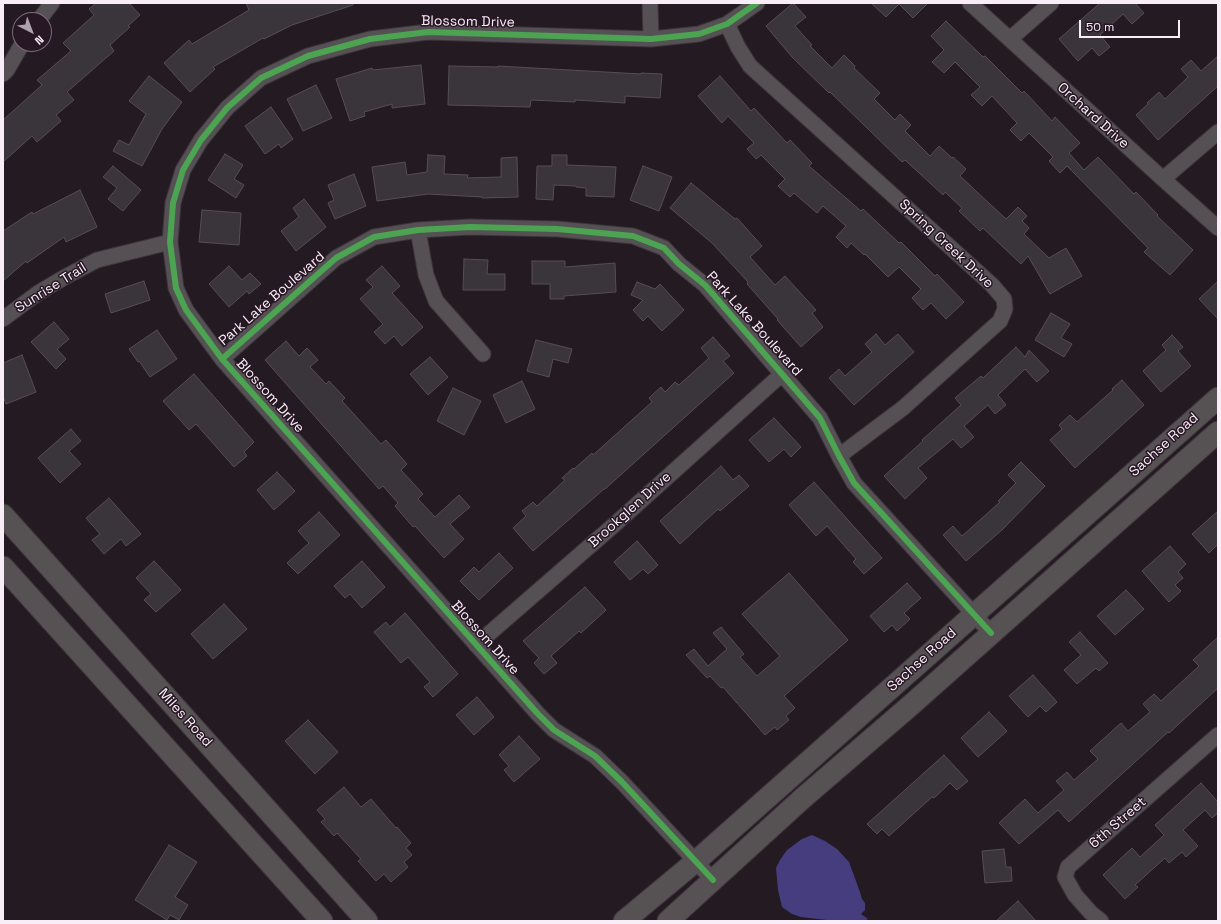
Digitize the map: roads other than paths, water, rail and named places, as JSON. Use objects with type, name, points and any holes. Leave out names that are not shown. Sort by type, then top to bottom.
[{"type":"main road","name":"Sachse Road","points":[[624,921],[695,862],[1218,398]]},
{"type":"main road","name":"Sachse Road","points":[[668,921],[803,798],[1218,432]]},
{"type":"main road","name":"Miles Road","points":[[3,514],[367,921]]},
{"type":"main road","points":[[3,566],[322,921]]},
{"type":"main road","points":[[100,674],[126,651]]},
{"type":"street","points":[[45,12],[52,3]]},
{"type":"street","points":[[650,3],[651,39]]},
{"type":"street","name":"Blossom Drive","points":[[713,880],[622,782],[595,756],[549,726],[222,359],[186,310],[176,288],[170,242],[173,203],[183,170],[201,140],[227,108],[261,78],[308,56],[370,39],[428,32],[651,39],[699,34],[728,24],[757,3]]},
{"type":"street","name":"Orchard Drive","points":[[970,3],[1218,228]]},
{"type":"street","points":[[1010,39],[1051,3]]},
{"type":"street","name":"Spring Creek Drive","points":[[728,24],[738,47],[750,66],[992,285],[1004,299],[1005,309],[1000,321],[903,408],[839,456]]},
{"type":"street","points":[[3,74],[17,52]]},
{"type":"street","points":[[1163,179],[1218,132]]},
{"type":"street","name":"Park Lake Boulevard","points":[[222,359],[336,258],[374,237],[418,230],[470,227],[557,229],[633,236],[664,248],[679,264],[704,285],[820,418],[854,483],[990,633]]},
{"type":"street","points":[[418,230],[426,275],[436,301],[483,354]]},
{"type":"street","name":"Sunrise Trail","points":[[3,319],[38,293],[97,260],[170,242]]},
{"type":"street","name":"Brookglen Drive","points":[[476,645],[782,374]]},
{"type":"street","name":"6th Street","points":[[1101,921],[1091,913],[1075,895],[1065,877],[1068,867],[1218,735]]}]
